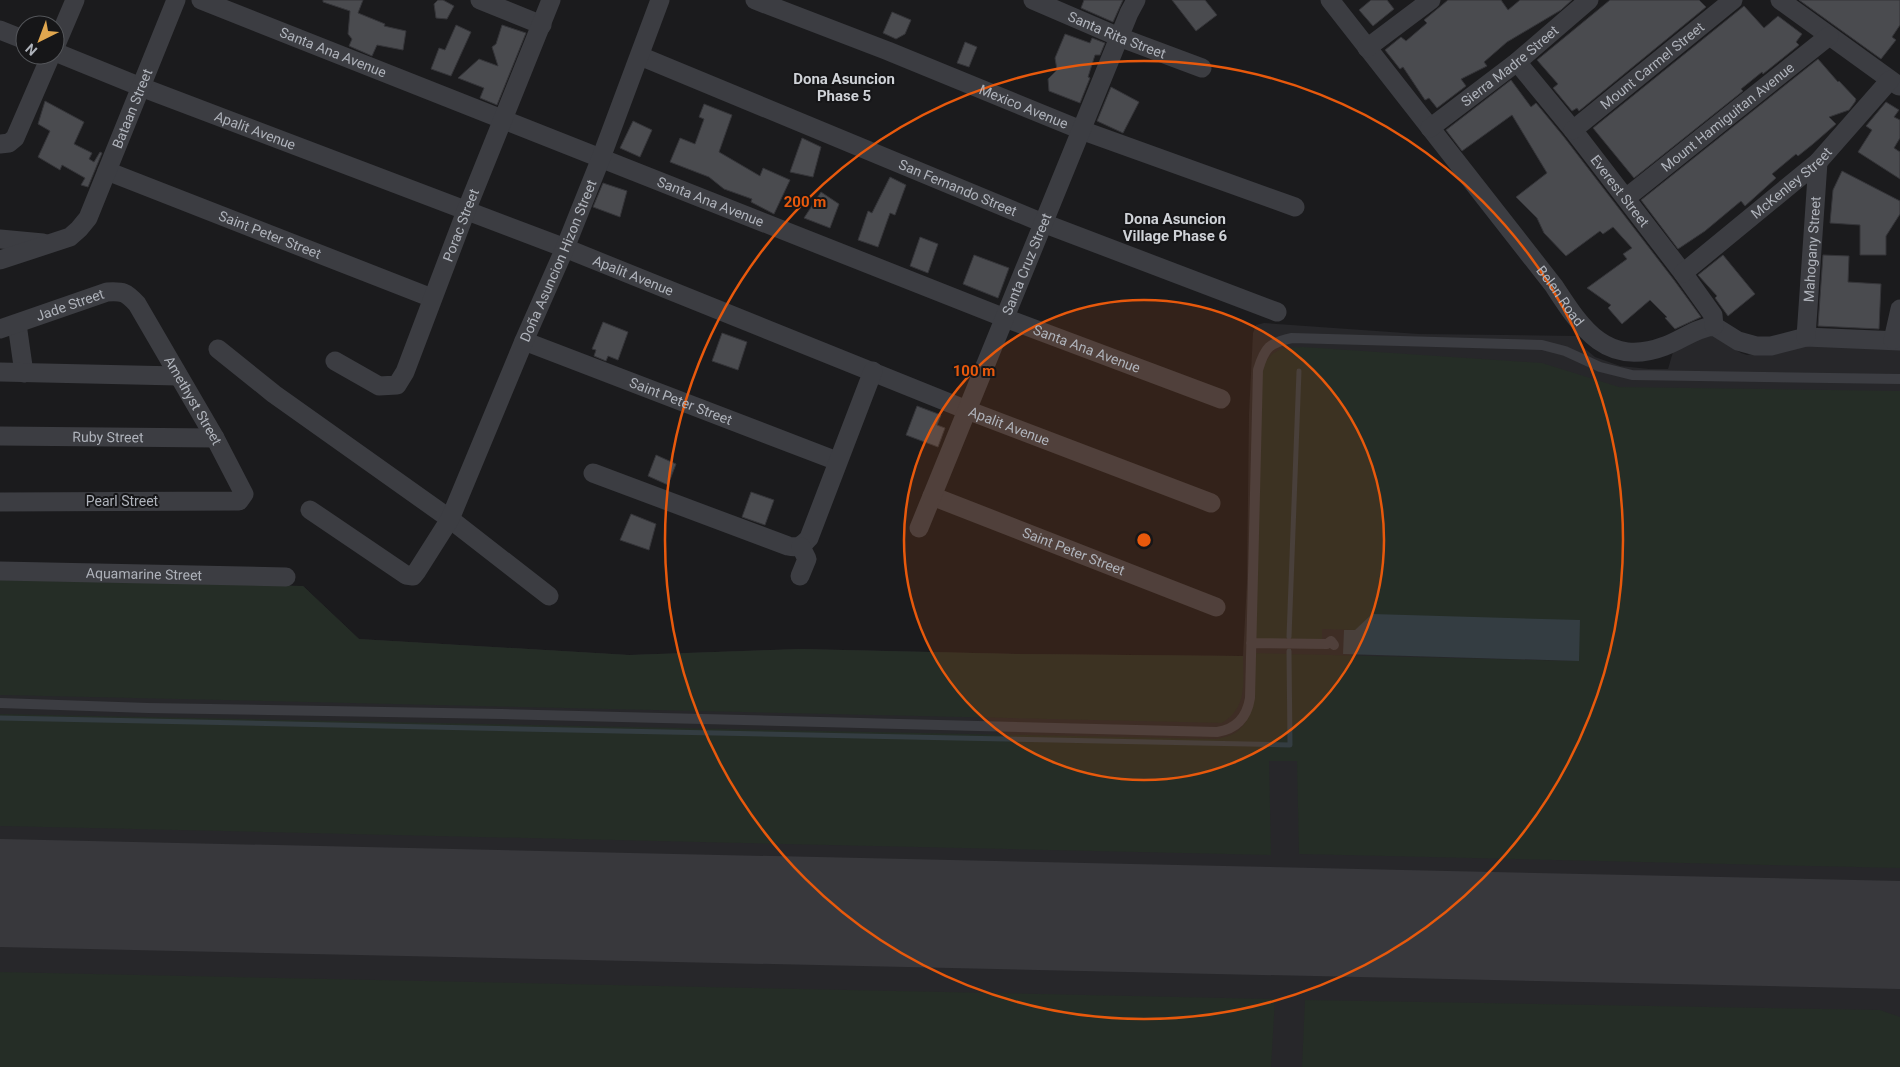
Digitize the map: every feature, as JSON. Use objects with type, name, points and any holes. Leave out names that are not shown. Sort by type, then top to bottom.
[{"type":"street","points":[[65,24],[75,0]]},
{"type":"street","name":"Bataan Street","points":[[49,244],[70,237],[88,218],[176,0]]},
{"type":"street","name":"Santa Ana Avenue","points":[[201,0],[1005,318],[1220,399]]},
{"type":"street","points":[[480,0],[542,25]]},
{"type":"street","name":"Porac Street","points":[[335,361],[379,386],[398,385],[405,372],[466,211],[551,0]]},
{"type":"street","name":"Doña Asuncion Hizon Street","points":[[310,510],[410,576],[413,576],[417,571],[450,519],[565,248],[660,0]]},
{"type":"street","name":"Mexico Avenue","points":[[755,0],[888,51],[1081,130],[1295,207]]},
{"type":"street","name":"Santa Rita Street","points":[[1033,0],[1119,37],[1202,68]]},
{"type":"street","name":"Santa Cruz Street","points":[[919,528],[1119,37],[1136,0]]},
{"type":"street","name":"Belen Road","points":[[1330,0],[1554,286],[1576,321],[1601,344],[1616,351],[1631,353],[1645,351],[1665,346],[1697,329],[1714,326]]},
{"type":"street","points":[[1367,48],[1431,0]]},
{"type":"street","name":"Sierra Madre Street","points":[[1430,128],[1516,62],[1589,0]]},
{"type":"street","name":"Mount Carmel Street","points":[[1573,130],[1733,0]]},
{"type":"street","points":[[1780,0],[1895,83]]},
{"type":"street","points":[[0,30],[15,36]]},
{"type":"street","name":"Mount Hamiguitan Avenue","points":[[1626,198],[1829,36]]},
{"type":"street","name":"Apalit Avenue","points":[[65,56],[141,87],[565,248],[967,410],[1211,503]]},
{"type":"street","name":"San Fernando Street","points":[[640,56],[1043,223],[1277,312]]},
{"type":"street","name":"Everest Street","points":[[1516,62],[1573,130],[1626,198],[1713,315],[1714,326]]},
{"type":"street","points":[[4,143],[15,138],[48,65]]},
{"type":"street","name":"McKenley Street","points":[[1683,274],[1818,162],[1895,83]]},
{"type":"street","name":"Mahogany Street","points":[[1806,338],[1818,162]]},
{"type":"street","name":"Saint Peter Street","points":[[107,171],[432,298]]},
{"type":"street","points":[[0,239],[49,244]]},
{"type":"street","points":[[0,260],[49,244]]},
{"type":"street","name":"Jade Street","points":[[8,327],[107,292],[124,292],[137,304]]},
{"type":"street","name":"Amethyst Street","points":[[137,304],[215,438],[244,491],[243,497]]},
{"type":"street","points":[[1714,326],[1738,341],[1756,346],[1771,346],[1806,338],[1896,341],[1900,309]]},
{"type":"street","points":[[8,327],[24,373]]},
{"type":"street","name":"Saint Peter Street","points":[[524,341],[837,461]]},
{"type":"street","points":[[218,349],[274,394],[450,519],[549,596]]},
{"type":"street","points":[[593,473],[796,548],[809,538],[873,371]]},
{"type":"street","points":[[0,372],[178,376]]},
{"type":"street","name":"Ruby Street","points":[[0,436],[215,438]]},
{"type":"street","name":"Saint Peter Street","points":[[932,496],[1216,607]]},
{"type":"street","name":"Pearl Street","points":[[0,502],[239,501],[243,497]]},
{"type":"street","points":[[800,576],[807,559],[801,546]]},
{"type":"street","name":"Aquamarine Street","points":[[0,571],[286,577]]},
{"type":"lane","points":[[0,703],[1217,732],[1228,730],[1237,725],[1248,709],[1250,698],[1258,370],[1265,351],[1271,344],[1292,338],[1542,344],[1565,351],[1600,367],[1632,375],[1900,379]]},
{"type":"lane","points":[[1251,643],[1327,644]]},
{"type":"shaded area","points":[[1264,323],[1419,334],[1577,336],[1583,347],[1595,357],[1620,366],[1649,369],[1668,369],[1673,352],[1706,331],[1747,355],[1811,344],[1900,346],[1900,1067],[0,1067],[0,580],[303,586],[359,639],[629,655],[801,649],[1020,654],[1243,656],[1247,582],[1249,414],[1253,333],[1256,325]]},
{"type":"shaded area","points":[[1303,347],[1542,363],[1619,387],[1900,391],[1900,868],[1299,854],[1297,761],[1269,761],[1271,855],[0,826],[0,714],[1217,739],[1235,733],[1243,726],[1248,717],[1254,696],[1254,653],[1578,661],[1355,630],[1322,629],[1322,646],[1253,644],[1262,370],[1273,353],[1283,349]]},
{"type":"shaded area","points":[[0,580],[303,586],[359,639],[629,655],[801,649],[1020,654],[1243,656],[1243,685],[1240,702],[1236,710],[1222,723],[0,695]]},
{"type":"shaded area","points":[[1372,614],[1580,620],[1579,661],[1343,654],[1344,630],[1355,630]]},
{"type":"shaded area","points":[[0,972],[1275,999],[1271,1067],[0,1067]]},
{"type":"shaded area","points":[[1305,1000],[1880,1010],[1900,1017],[1900,1067],[1302,1067]]},
{"type":"building","points":[[323,0],[363,0],[358,13],[385,24],[384,26],[406,31],[403,50],[377,45],[372,56],[349,46],[352,39],[348,34],[350,11],[323,2]]},
{"type":"building","points":[[438,0],[443,0],[454,6],[447,19],[436,18],[434,4]]},
{"type":"building","points":[[1084,0],[1123,0],[1113,22],[1081,8]]},
{"type":"building","points":[[1172,0],[1205,0],[1217,15],[1196,31]]},
{"type":"building","points":[[1371,0],[1387,0],[1394,9],[1373,26],[1359,10]]},
{"type":"building","points":[[1448,0],[1501,0],[1508,10],[1520,0],[1572,0],[1561,10],[1507,42],[1484,62],[1487,66],[1461,79],[1466,86],[1437,108],[1429,98],[1425,100],[1403,67],[1400,69],[1385,50],[1401,37],[1406,41],[1427,23],[1424,20]]},
{"type":"building","points":[[1610,0],[1699,0],[1706,7],[1579,111],[1577,108],[1572,111],[1553,88],[1558,84],[1537,60]]},
{"type":"building","points":[[1799,0],[1900,0],[1900,25],[1892,37],[1896,40],[1881,59]]},
{"type":"building","points":[[1744,6],[1764,28],[1778,16],[1802,34],[1796,42],[1799,45],[1763,74],[1762,72],[1741,89],[1743,91],[1634,178],[1593,128]]},
{"type":"building","points":[[892,12],[911,20],[905,34],[896,39],[883,33]]},
{"type":"building","points":[[456,25],[471,32],[451,76],[431,69],[439,48],[445,50]]},
{"type":"building","points":[[502,25],[526,33],[497,105],[480,98],[484,88],[458,78],[479,59],[498,66],[492,47],[496,44]]},
{"type":"building","points":[[1065,34],[1090,43],[1092,38],[1105,43],[1100,55],[1095,55],[1088,77],[1090,78],[1080,103],[1049,91],[1048,79],[1057,70],[1055,58]]},
{"type":"building","points":[[965,42],[977,47],[969,67],[957,63]]},
{"type":"building","points":[[1818,59],[1856,99],[1855,102],[1849,110],[1829,117],[1836,124],[1798,156],[1796,154],[1772,174],[1776,178],[1745,206],[1741,201],[1705,231],[1678,249],[1641,200]]},
{"type":"building","points":[[1511,80],[1531,107],[1536,103],[1564,137],[1701,317],[1675,329],[1665,318],[1667,317],[1650,300],[1622,324],[1608,308],[1611,305],[1587,288],[1627,259],[1623,254],[1632,248],[1613,227],[1603,234],[1600,231],[1566,256],[1544,233],[1537,218],[1516,197],[1547,173],[1512,115],[1462,151],[1446,130]]},
{"type":"building","points":[[1111,87],[1139,102],[1123,133],[1097,121]]},
{"type":"building","points":[[45,101],[84,122],[74,144],[92,153],[89,159],[94,162],[100,152],[102,153],[88,187],[81,185],[85,178],[62,165],[60,170],[38,157],[50,131],[38,124]]},
{"type":"building","points":[[1886,102],[1899,110],[1894,117],[1900,120],[1900,138],[1894,148],[1900,152],[1900,179],[1858,152],[1872,130],[1866,126]]},
{"type":"building","points":[[704,104],[732,115],[719,152],[760,176],[763,168],[790,180],[774,214],[751,202],[752,199],[724,189],[709,177],[670,162],[680,138],[695,144],[704,119],[699,117]]},
{"type":"building","points":[[633,121],[652,130],[640,157],[620,148]]},
{"type":"building","points":[[802,138],[821,147],[813,177],[790,172]]},
{"type":"building","points":[[1842,171],[1900,201],[1900,214],[1886,236],[1886,255],[1860,255],[1860,225],[1830,223],[1833,190]]},
{"type":"building","points":[[890,177],[906,185],[895,215],[890,213],[878,247],[858,240],[868,211],[872,213]]},
{"type":"building","points":[[603,183],[627,191],[620,217],[593,207]]},
{"type":"building","points":[[821,192],[839,204],[830,228],[804,218]]},
{"type":"building","points":[[920,237],[938,244],[928,273],[910,266]]},
{"type":"building","points":[[974,255],[1009,268],[998,298],[963,284]]},
{"type":"building","points":[[1723,255],[1755,294],[1728,316],[1715,298],[1717,296],[1698,275]]},
{"type":"building","points":[[1823,255],[1849,256],[1848,282],[1881,284],[1879,329],[1818,326]]},
{"type":"building","points":[[603,322],[628,332],[618,360],[608,356],[606,361],[594,356],[596,350],[592,349]]},
{"type":"building","points":[[722,333],[747,342],[738,370],[712,361]]},
{"type":"building","points":[[917,406],[941,415],[937,425],[945,428],[938,447],[906,435]]},
{"type":"building","points":[[656,455],[676,464],[668,485],[648,476]]},
{"type":"building","points":[[751,492],[774,500],[765,525],[742,517]]},
{"type":"building","points":[[631,514],[656,524],[649,550],[620,540]]},
{"type":"waterway","points":[[1289,637],[1299,371]]},
{"type":"waterway","points":[[0,718],[1290,745],[1289,651]]},
{"type":"taxiway","points":[[1867,934],[1900,939]]},
{"type":"runway","points":[[0,893],[1900,935]]},
{"type":"district","name":"Dona Asuncion Phase 5","points":[[844,88]]},
{"type":"district","name":"Dona Asuncion Village Phase 6","points":[[1175,228]]}]
